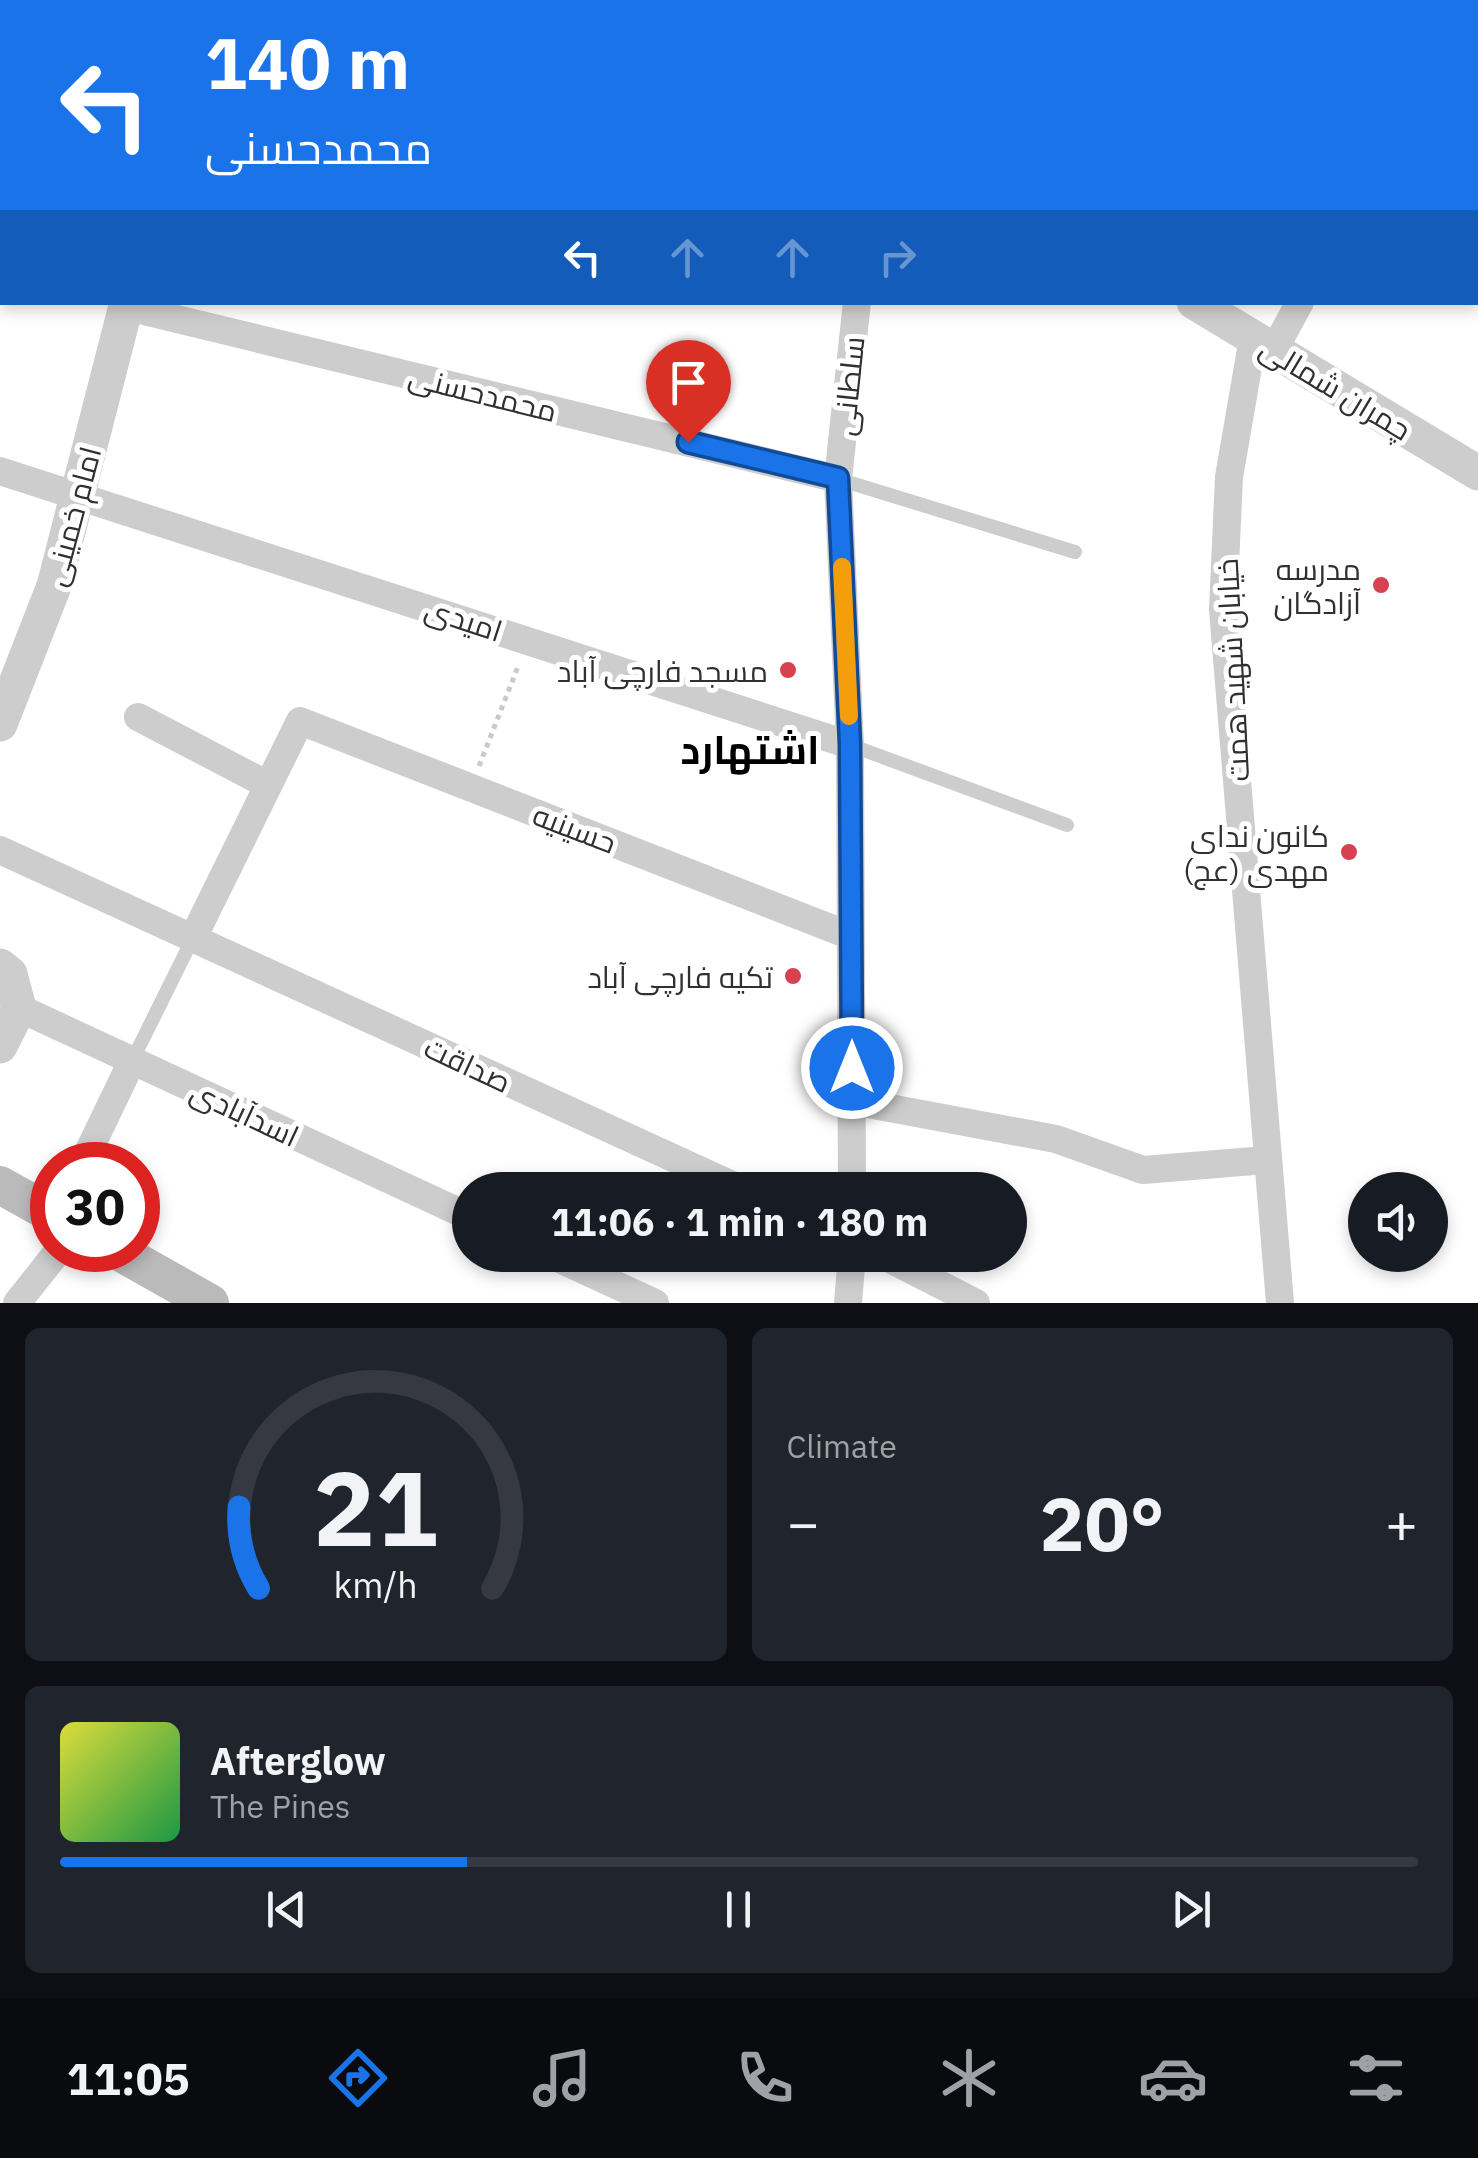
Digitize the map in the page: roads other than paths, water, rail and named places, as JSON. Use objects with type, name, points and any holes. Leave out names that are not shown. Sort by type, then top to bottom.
[{"type":"main road","points":[[0,1185],[30,1202]]},
{"type":"main road","points":[[155,1272],[210,1303]]},
{"type":"street","name":"محمدحسنی","points":[[127,305],[838,478]]},
{"type":"street","name":"امام خمینی","points":[[0,724],[54,586],[127,305]]},
{"type":"street","name":"سلطانی","points":[[852,1172],[850,744],[838,478],[857,305]]},
{"type":"street","name":"چمران شمالی","points":[[1199,305],[1474,461]]},
{"type":"street","name":"خیابان شهید همت","points":[[1280,1303],[1223,610],[1229,477],[1264,344],[1297,305]]},
{"type":"street","name":"امیدی","points":[[0,471],[850,744]]},
{"type":"street","points":[[138,717],[268,784],[192,938]]},
{"type":"street","name":"حسینیه","points":[[268,784],[300,721],[851,936]]},
{"type":"street","name":"صداقت","points":[[0,850],[704,1172]]},
{"type":"street","points":[[0,966],[10,974],[19,1008],[0,1046]]},
{"type":"street","name":"اسدآبادی","points":[[19,1008],[452,1209]]},
{"type":"street","points":[[93,1142],[132,1060]]},
{"type":"street","points":[[852,1101],[1056,1139],[1144,1170],[1266,1160]]},
{"type":"street","points":[[18,1303],[42,1272]]},
{"type":"street","points":[[588,1272],[655,1303]]},
{"type":"street","points":[[848,1303],[851,1272]]},
{"type":"street","points":[[915,1272],[976,1303]]},
{"type":"lane","points":[[838,478],[1076,552]]},
{"type":"lane","points":[[850,744],[1067,825]]},
{"type":"lane","points":[[132,1060],[192,938]]},
{"type":"place","name":"مدرسه آزادگان","points":[[1381,585]]},
{"type":"place","name":"مسجد فارچی آباد","points":[[788,670]]},
{"type":"place","name":"کانون ندای مهدی (عج)","points":[[1349,852]]},
{"type":"place","name":"تکیه فارچی آباد","points":[[793,976]]},
{"type":"district","name":"اشتهارد","points":[[750,749]]}]
